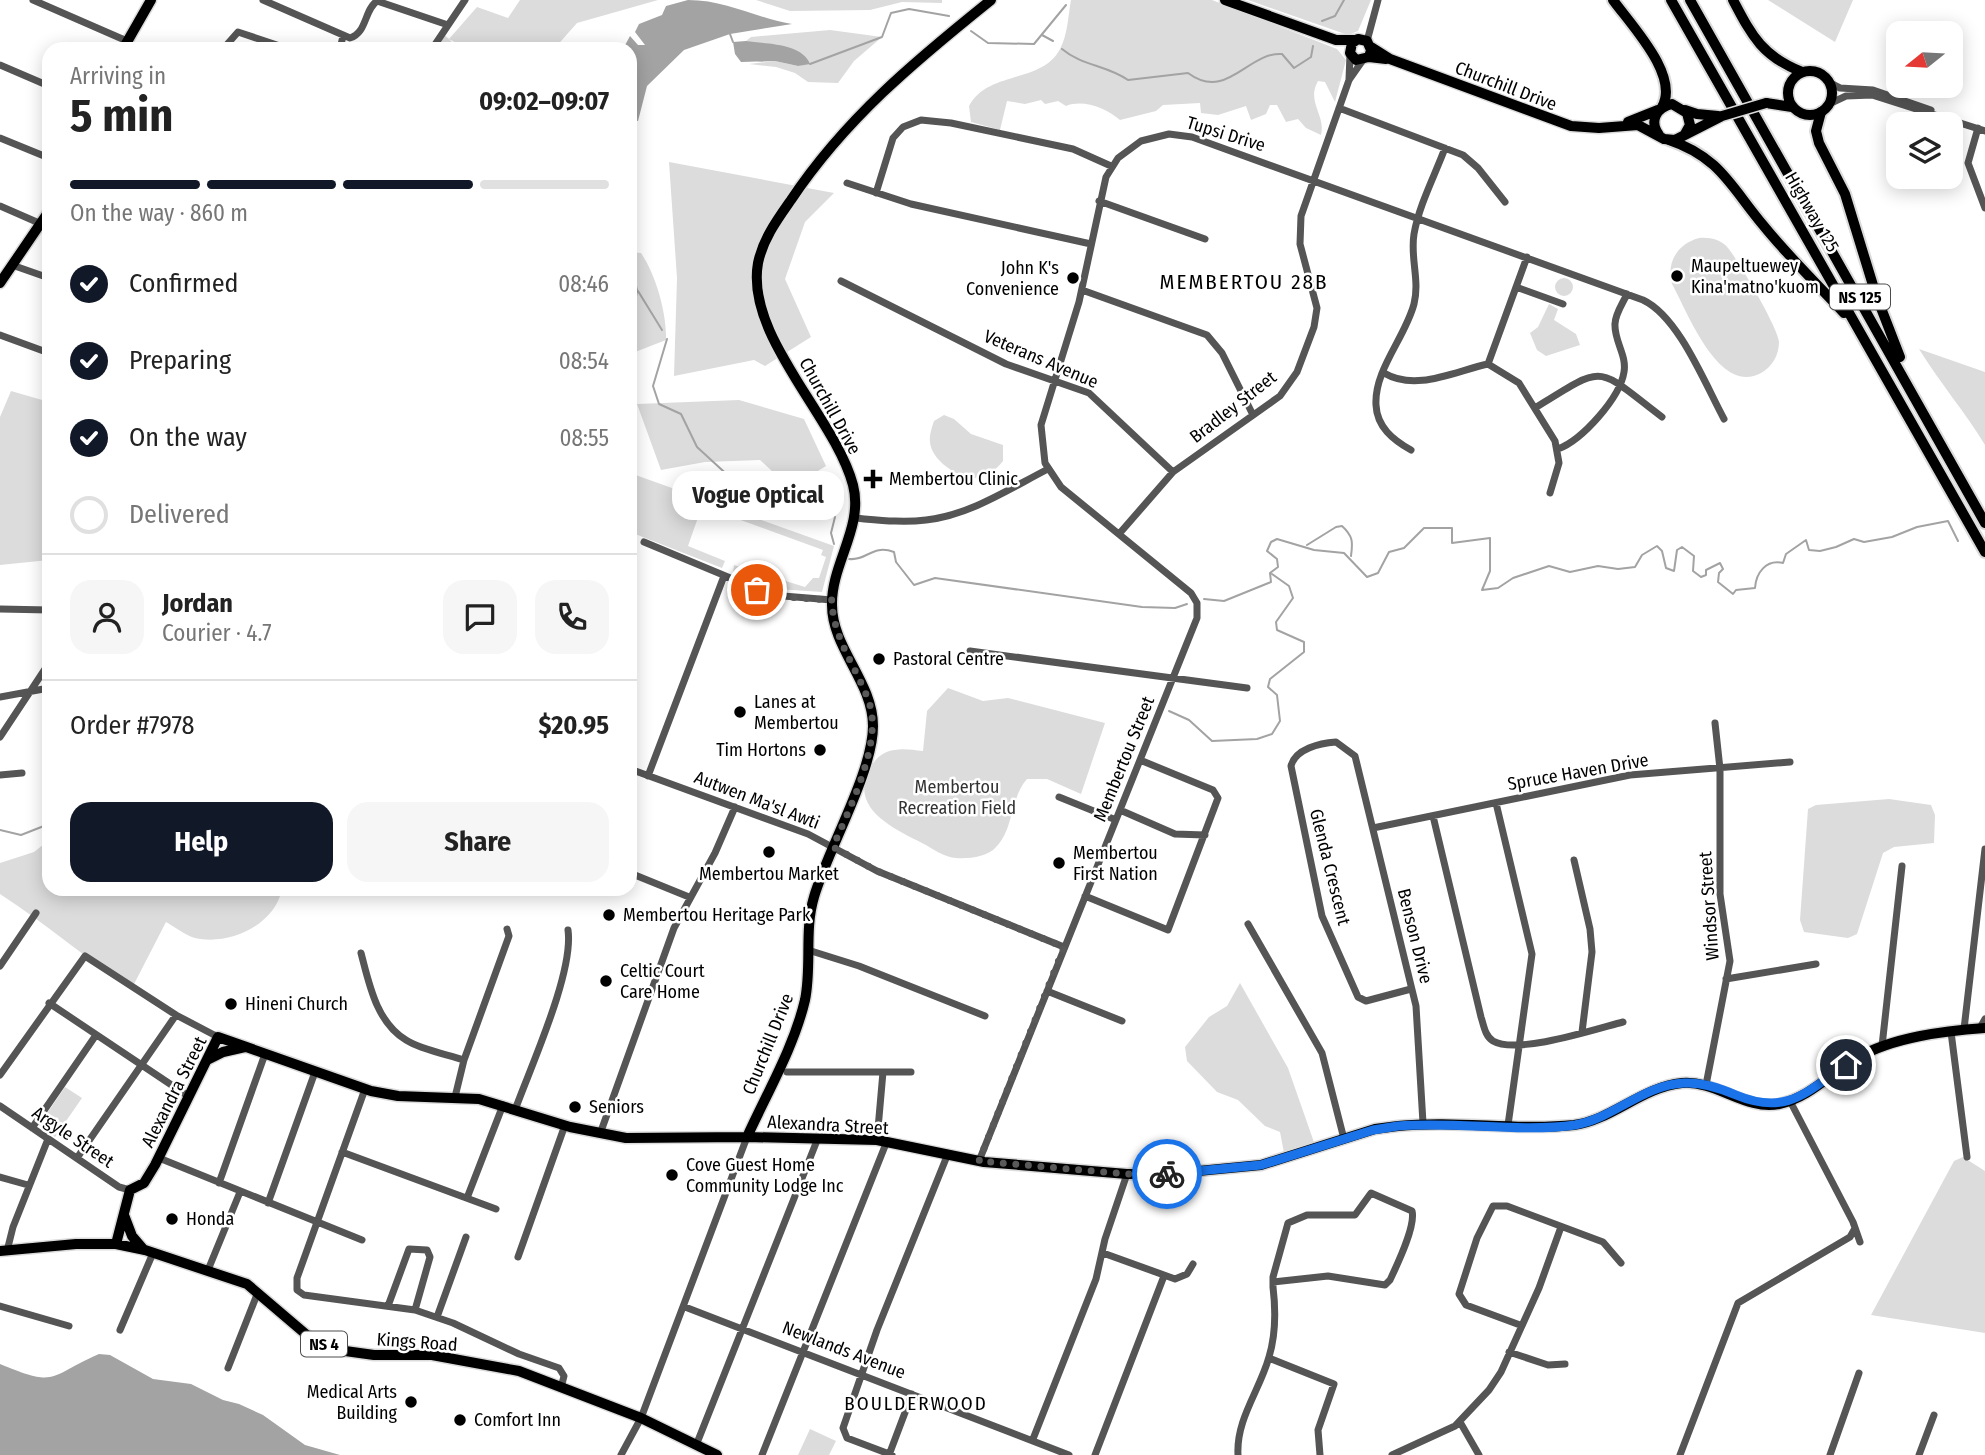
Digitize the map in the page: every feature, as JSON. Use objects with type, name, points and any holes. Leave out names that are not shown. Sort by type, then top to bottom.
[{"type":"highway","points":[[1613,0],[1665,75],[1668,91],[1660,109]]},
{"type":"highway","name":"Highway 125","points":[[1671,0],[1985,552]]},
{"type":"highway","name":"Highway 125","points":[[1690,0],[1985,523]]},
{"type":"highway","points":[[1733,0],[1752,36],[1766,52],[1782,64],[1802,72]]},
{"type":"highway","points":[[1825,108],[1816,120],[1819,143],[1845,194],[1876,295],[1919,405]]},
{"type":"highway","points":[[1664,138],[1700,153],[1720,169],[1763,226],[1857,327]]},
{"type":"main road","points":[[127,42],[151,0]]},
{"type":"main road","name":"Churchill Drive","points":[[747,1137],[801,1013],[807,985],[813,899],[867,757],[873,724],[868,699],[835,626],[832,600],[854,518],[855,492],[849,474],[762,313],[757,288],[761,254],[775,224],[842,131],[991,0]]},
{"type":"main road","points":[[1225,0],[1336,40],[1364,47]]},
{"type":"main road","points":[[1336,40],[1350,54],[1364,47]]},
{"type":"main road","name":"Churchill Drive","points":[[1350,54],[1356,60],[1364,47],[1566,125],[1588,128],[1642,125],[1664,138]]},
{"type":"main road","points":[[1722,116],[1697,114],[1672,104],[1660,109],[1654,124],[1664,138],[1685,135],[1722,116],[1766,103],[1787,89],[1790,82],[1802,72],[1818,72],[1830,83],[1832,91],[1825,108],[1808,115],[1792,107],[1766,103]]},
{"type":"main road","points":[[1787,89],[1792,107]]},
{"type":"main road","name":"Churchill Drive","points":[[1614,127],[1660,109]]},
{"type":"main road","points":[[1684,110],[1690,125],[1685,135]]},
{"type":"main road","points":[[1,277],[42,219]]},
{"type":"main road","points":[[1790,1101],[1856,1058],[1882,1046],[1983,1025]]},
{"type":"main road","name":"Alexandra Street","points":[[124,1213],[159,1158],[218,1037],[365,1089],[398,1096],[455,1097],[503,1105],[600,1134],[636,1139],[747,1137],[882,1141],[979,1161],[1127,1174],[1228,1171],[1261,1165],[1375,1129],[1423,1123],[1576,1124],[1656,1089],[1683,1083],[1706,1085],[1760,1104],[1775,1105],[1790,1101]]},
{"type":"main road","points":[[204,1063],[219,1054],[245,1047]]},
{"type":"main road","points":[[116,1244],[130,1190],[144,1183]]},
{"type":"main road","points":[[124,1213],[132,1236],[149,1251]]},
{"type":"main road","name":"Kings Road","points":[[4,1251],[116,1244],[149,1251],[208,1270],[258,1291],[309,1336],[338,1350],[374,1355],[432,1355],[515,1370],[641,1418],[717,1455]]},
{"type":"street","points":[[33,0],[119,42]]},
{"type":"street","points":[[263,0],[350,38],[357,36],[372,5],[377,1],[448,25]]},
{"type":"street","points":[[437,42],[465,0]]},
{"type":"street","name":"Bradley Street","points":[[1119,534],[1173,472],[1287,388],[1297,372],[1314,327],[1316,298],[1299,233],[1303,206],[1349,80],[1364,47],[1378,0]]},
{"type":"street","points":[[229,42],[238,32],[268,42]]},
{"type":"street","points":[[342,42],[343,36]]},
{"type":"street","name":"Bradley Street","points":[[1349,80],[1350,54]]},
{"type":"street","points":[[0,65],[42,83]]},
{"type":"street","points":[[1830,83],[1840,88],[1873,90],[1934,112]]},
{"type":"street","points":[[1825,108],[1846,96],[1872,95],[1928,112]]},
{"type":"street","points":[[1339,107],[1445,148],[1474,163],[1505,202]]},
{"type":"street","points":[[876,193],[893,138],[903,127],[921,120],[951,123],[1073,149],[1111,166],[1099,201],[1082,290],[1041,432],[1048,469],[1066,491],[1119,534]]},
{"type":"street","points":[[1963,124],[1982,130],[1968,163],[1985,208]]},
{"type":"street","name":"Tupsi Drive","points":[[1111,166],[1141,141],[1177,135],[1192,137],[1627,294],[1651,304],[1663,315],[1724,419]]},
{"type":"street","points":[[0,138],[42,156]]},
{"type":"street","points":[[1410,450],[1388,435],[1378,417],[1376,399],[1384,373],[1414,304],[1417,279],[1413,240],[1445,148]]},
{"type":"street","points":[[847,183],[911,204],[1091,244]]},
{"type":"street","points":[[1099,201],[1205,239]]},
{"type":"street","points":[[0,206],[39,223]]},
{"type":"street","points":[[1488,364],[1527,257]]},
{"type":"street","points":[[12,265],[42,276]]},
{"type":"street","name":"Veterans Avenue","points":[[841,281],[1006,364],[1092,396],[1173,472]]},
{"type":"street","points":[[1516,286],[1563,304]]},
{"type":"street","points":[[1082,290],[1207,335],[1222,353],[1252,415]]},
{"type":"street","points":[[1558,449],[1585,433],[1619,384],[1624,363],[1615,324],[1627,294]]},
{"type":"street","points":[[0,335],[42,350]]},
{"type":"street","points":[[1384,373],[1398,380],[1416,381],[1488,364],[1519,383],[1558,449],[1559,466],[1550,493]]},
{"type":"street","points":[[1535,408],[1590,375],[1602,374],[1662,416]]},
{"type":"street","points":[[854,518],[916,521],[943,517],[971,508],[1048,469]]},
{"type":"street","name":"Membertou Street","points":[[979,1161],[1196,622],[1196,601],[1187,589],[1119,534]]},
{"type":"street","points":[[644,542],[777,596],[832,600]]},
{"type":"street","points":[[649,776],[724,576]]},
{"type":"street","points":[[1,611],[42,610]]},
{"type":"street","points":[[970,651],[1247,688]]},
{"type":"street","points":[[0,737],[42,673]]},
{"type":"street","points":[[0,697],[42,689]]},
{"type":"street","name":"Windsor Street","points":[[1706,1085],[1730,961],[1719,888],[1720,769],[1715,723]]},
{"type":"street","name":"Glenda Crescent","points":[[1356,759],[1345,746],[1332,742],[1301,752],[1292,762],[1312,877],[1325,922],[1359,999],[1366,1001],[1411,989]]},
{"type":"street","name":"Benson Drive","points":[[1356,759],[1411,989],[1420,1040],[1423,1123]]},
{"type":"street","points":[[1085,896],[1168,930],[1218,802],[1217,793],[1140,760]]},
{"type":"street","name":"Spruce Haven Drive","points":[[1373,828],[1630,775],[1790,762]]},
{"type":"street","name":"Autwen Ma'sl Awti","points":[[637,772],[808,834],[877,871],[1064,947]]},
{"type":"street","points":[[0,775],[22,773]]},
{"type":"street","points":[[1059,797],[1116,820]]},
{"type":"street","points":[[1496,803],[1532,954],[1507,1125]]},
{"type":"street","points":[[600,1134],[668,944],[689,897],[715,853],[734,807]]},
{"type":"street","points":[[1120,810],[1175,834],[1205,835]]},
{"type":"street","points":[[1433,816],[1485,1030],[1495,1042],[1519,1046],[1623,1022]]},
{"type":"street","points":[[1964,1030],[1985,849]]},
{"type":"street","points":[[1574,860],[1591,939],[1583,1032]]},
{"type":"street","points":[[1882,1046],[1902,866]]},
{"type":"street","points":[[637,876],[689,897]]},
{"type":"street","points":[[0,966],[36,913]]},
{"type":"street","points":[[1248,924],[1322,1053],[1344,1139]]},
{"type":"street","points":[[455,1097],[464,1060],[509,936],[507,929]]},
{"type":"street","points":[[515,1110],[562,981],[571,947],[568,930]]},
{"type":"street","points":[[808,950],[859,966],[985,1016]]},
{"type":"street","points":[[361,953],[374,998],[397,1033],[405,1040],[464,1060]]},
{"type":"street","points":[[0,1075],[85,956],[176,1015],[218,1037]]},
{"type":"street","points":[[1726,979],[1816,964]]},
{"type":"street","points":[[1047,991],[1122,1021]]},
{"type":"street","points":[[49,1003],[188,1096]]},
{"type":"street","points":[[77,1158],[176,1015]]},
{"type":"street","points":[[1951,1032],[1967,1157]]},
{"type":"street","points":[[32,1128],[96,1035]]},
{"type":"street","points":[[219,1183],[265,1054]]},
{"type":"street","points":[[268,1203],[315,1072]]},
{"type":"street","points":[[787,1072],[911,1073]]},
{"type":"street","points":[[762,1455],[804,1352],[882,1141],[883,1072]]},
{"type":"street","points":[[365,1089],[295,1283],[297,1290],[304,1295],[415,1310],[437,1317],[530,1359],[559,1368],[564,1374],[561,1388]]},
{"type":"street","points":[[1790,1101],[1853,1222],[1860,1242]]},
{"type":"street","points":[[467,1198],[503,1105]]},
{"type":"street","name":"Argyle Street","points":[[0,1106],[119,1187],[130,1190]]},
{"type":"street","points":[[518,1257],[565,1125]]},
{"type":"street","name":"Churchill Drive","points":[[621,1455],[641,1418],[685,1307],[747,1137]]},
{"type":"street","points":[[697,1443],[745,1329],[818,1138]]},
{"type":"street","points":[[4,1251],[48,1139]]},
{"type":"street","points":[[342,1152],[496,1209]]},
{"type":"street","points":[[912,1394],[890,1455],[850,1439],[843,1432],[862,1373],[947,1156]]},
{"type":"street","points":[[159,1158],[362,1240]]},
{"type":"street","points":[[1033,1439],[1091,1294],[1127,1174]]},
{"type":"street","points":[[0,1177],[29,1185]]},
{"type":"street","points":[[208,1270],[240,1192]]},
{"type":"street","points":[[1238,1455],[1243,1421],[1269,1359],[1275,1326],[1273,1282],[1280,1246],[1290,1221],[1307,1215],[1355,1215],[1371,1193],[1405,1206],[1413,1217],[1396,1266],[1385,1285],[1328,1276],[1273,1282]]},
{"type":"street","points":[[1520,1325],[1471,1307],[1460,1298],[1460,1284],[1485,1217],[1493,1206],[1502,1205],[1607,1245],[1621,1263]]},
{"type":"street","points":[[1392,1455],[1443,1434],[1460,1422],[1489,1390],[1539,1288],[1561,1227]]},
{"type":"street","points":[[1680,1455],[1738,1303],[1745,1296],[1850,1237],[1854,1230]]},
{"type":"street","points":[[437,1317],[466,1237]]},
{"type":"street","points":[[388,1306],[409,1249],[414,1247],[427,1250],[430,1256],[415,1310]]},
{"type":"street","points":[[120,1330],[149,1251]]},
{"type":"street","points":[[1103,1253],[1164,1276],[1181,1278],[1194,1264]]},
{"type":"street","points":[[1095,1455],[1164,1276]]},
{"type":"street","points":[[228,1368],[258,1291]]},
{"type":"street","points":[[0,1306],[69,1326]]},
{"type":"street","name":"Newlands Avenue","points":[[685,1307],[1069,1455]]},
{"type":"street","points":[[1509,1352],[1548,1365],[1565,1364]]},
{"type":"street","points":[[1269,1359],[1334,1384],[1318,1430],[1320,1455]]},
{"type":"street","points":[[1830,1455],[1859,1373]]},
{"type":"street","points":[[1919,1455],[1934,1415]]},
{"type":"street","points":[[1460,1422],[1479,1455]]},
{"type":"green space","points":[[520,0],[658,0],[577,23],[560,42],[455,42],[449,39],[477,7],[508,18]]},
{"type":"green space","points":[[756,0],[942,0],[942,3],[902,2],[870,10],[790,11]]},
{"type":"green space","points":[[1071,0],[1212,0],[1337,49],[1346,60],[1335,102],[1325,82],[1318,81],[1315,89],[1321,135],[1306,128],[1298,119],[1286,122],[1277,105],[1270,105],[1266,114],[1251,120],[1246,106],[1218,115],[1201,113],[1200,103],[1163,105],[1156,111],[1120,120],[1101,108],[1087,104],[1066,106],[1058,101],[1045,104],[1041,100],[1025,104],[1007,101],[1000,130],[971,122],[969,106],[978,95],[1001,81],[1041,68],[1052,60],[1065,37]]},
{"type":"green space","points":[[1248,0],[1371,0],[1358,31],[1348,35]]},
{"type":"green space","points":[[1768,0],[1853,0],[1835,42]]},
{"type":"green space","points":[[830,30],[882,37],[854,61],[838,83],[808,82],[795,73],[776,67],[749,64],[775,61],[798,66],[809,63],[746,41],[751,37]]},
{"type":"green space","points":[[442,33],[449,39],[452,42],[438,42]]},
{"type":"green space","points":[[669,162],[834,193],[805,222],[785,279],[811,337],[765,366],[754,360],[674,376],[677,278]]},
{"type":"green space","points":[[1699,238],[1715,239],[1728,248],[1749,280],[1772,324],[1779,342],[1778,351],[1772,364],[1761,373],[1746,377],[1732,373],[1719,363],[1696,331],[1672,284],[1671,269],[1675,255],[1685,245]]},
{"type":"green space","points":[[637,253],[641,253],[656,283],[666,340],[637,351]]},
{"type":"green space","points":[[1564,278],[1570,281],[1573,287],[1570,293],[1564,296],[1558,293],[1555,287],[1558,281]]},
{"type":"green space","points":[[1549,304],[1558,309],[1554,320],[1576,334],[1580,345],[1546,356],[1537,350],[1530,333],[1538,327]]},
{"type":"green space","points":[[1919,349],[1985,372],[1985,445],[1935,374]]},
{"type":"green space","points":[[11,391],[42,400],[42,561],[0,565],[0,417]]},
{"type":"green space","points":[[739,400],[804,419],[826,466],[790,488],[760,460],[705,462],[661,470],[637,404]]},
{"type":"green space","points":[[944,415],[954,419],[971,434],[1003,445],[1003,461],[991,472],[975,478],[954,472],[940,462],[930,440],[934,421]]},
{"type":"green space","points":[[637,476],[834,546],[822,592],[777,589],[733,573],[734,565],[743,568],[742,574],[747,576],[750,570],[805,587],[813,578],[819,578],[826,557],[821,555],[823,550],[702,506],[688,546],[725,561],[722,568],[637,535]]},
{"type":"green space","name":"Membertou Recreation Field","points":[[948,688],[983,701],[1008,698],[1105,723],[1081,794],[1047,779],[1027,779],[1018,795],[1002,840],[988,853],[972,858],[947,856],[886,823],[869,805],[865,794],[865,781],[871,767],[881,755],[900,749],[923,751],[927,711]]},
{"type":"green space","points":[[1889,799],[1931,805],[1935,815],[1934,843],[1894,847],[1883,853],[1857,934],[1848,938],[1804,932],[1800,920],[1808,809],[1816,805]]},
{"type":"green space","points":[[42,846],[42,896],[280,896],[270,913],[249,930],[236,936],[208,940],[195,938],[166,922],[132,988],[0,894],[0,863],[34,852]]},
{"type":"green space","points":[[1240,983],[1288,1068],[1316,1148],[1285,1158],[1280,1132],[1265,1126],[1238,1100],[1217,1092],[1187,1061],[1185,1047],[1209,1017],[1227,1006]]},
{"type":"green space","points":[[65,1087],[82,1098],[55,1137],[39,1125]]},
{"type":"green space","points":[[1963,1157],[1985,1171],[1985,1333],[1871,1315],[1954,1161]]},
{"type":"green space","points":[[810,1429],[836,1441],[829,1455],[798,1455]]},
{"type":"shaded area","points":[[688,0],[702,1],[792,24],[730,34],[684,50],[647,86],[637,121],[637,44],[645,45],[635,32],[639,24],[662,15],[666,6]]},
{"type":"shaded area","points":[[746,41],[791,48],[806,57],[810,64],[798,66],[775,61],[741,62],[735,54],[733,42]]},
{"type":"shaded area","points":[[99,1354],[110,1355],[153,1379],[191,1384],[223,1400],[239,1404],[263,1415],[305,1445],[340,1455],[0,1455],[0,1364],[33,1376],[52,1377]]},
{"type":"waterway","points":[[1322,21],[1335,16],[1344,0]]},
{"type":"waterway","points":[[971,31],[988,43],[1034,44],[1066,5]]},
{"type":"waterway","points":[[810,64],[882,37],[891,13],[909,9],[949,16]]},
{"type":"waterway","points":[[730,34],[733,42]]},
{"type":"waterway","points":[[1042,35],[1053,41]]},
{"type":"waterway","points":[[1062,49],[1078,59],[1112,71],[1128,80],[1188,73],[1214,82],[1226,79],[1270,55],[1282,54],[1294,68],[1311,57],[1313,46]]},
{"type":"waterway","points":[[638,291],[662,330]]},
{"type":"waterway","points":[[667,339],[653,386],[659,404],[681,414],[697,447],[746,492],[766,498],[822,495],[835,517],[831,533],[834,544]]},
{"type":"waterway","points":[[1204,599],[1224,601],[1271,582],[1270,573],[1278,567],[1277,559],[1267,551],[1271,542],[1277,539],[1314,550],[1344,553],[1367,577],[1378,573],[1389,552],[1404,548],[1424,528],[1452,528],[1452,543],[1490,538],[1490,571],[1482,590],[1498,588],[1513,578],[1549,566],[1570,572],[1598,566],[1618,569],[1635,567],[1642,555],[1657,546],[1662,551],[1666,568],[1674,571],[1677,550],[1682,547],[1694,556],[1693,571],[1701,577],[1706,575],[1706,570],[1720,563],[1723,569],[1719,573],[1718,582],[1733,594],[1736,590],[1755,588],[1757,577],[1763,568],[1772,563],[1783,563],[1786,554],[1806,540],[1809,550],[1820,551],[1854,539],[1864,542],[1892,537],[1917,527],[1948,521],[1958,541]]},
{"type":"waterway","points":[[1307,545],[1342,526],[1351,540],[1351,556]]},
{"type":"waterway","points":[[849,559],[861,558],[880,550],[894,552],[896,562],[914,585],[935,578],[1142,607],[1175,608],[1187,604]]},
{"type":"waterway","points":[[1169,711],[1189,720],[1212,741],[1257,739],[1272,734],[1280,721],[1277,695],[1268,687],[1270,679],[1304,652],[1304,642],[1277,630],[1276,622],[1293,598],[1289,586],[1272,574]]},
{"type":"waterway","points":[[0,830],[21,835],[42,827]]},
{"type":"way so far","points":[[757,590],[784,597],[832,600],[835,626],[870,705],[873,718],[870,750],[833,847],[877,871],[1064,947],[979,1161],[1078,1171],[1167,1174]]},
{"type":"place","name":"Maupeltuewey Kina'matno'kuom","points":[[1677,276]]},
{"type":"place","name":"John K's Convenience","points":[[1073,278]]},
{"type":"place","name":"Membertou Clinic","points":[[873,479]]},
{"type":"place","name":"Vogue Optical","points":[[757,590]]},
{"type":"place","name":"Pastoral Centre","points":[[879,659]]},
{"type":"place","name":"Lanes at Membertou","points":[[740,712]]},
{"type":"place","name":"Tim Hortons","points":[[820,750]]},
{"type":"place","name":"Membertou Market","points":[[769,852]]},
{"type":"place","name":"Membertou First Nation","points":[[1059,863]]},
{"type":"place","name":"Membertou Heritage Park","points":[[609,915]]},
{"type":"place","name":"Celtic Court Care Home","points":[[606,981]]},
{"type":"place","name":"Hineni Church","points":[[231,1004]]},
{"type":"place","name":"Seniors","points":[[575,1107]]},
{"type":"place","name":"Cove Guest Home Community Lodge Inc","points":[[672,1175]]},
{"type":"place","name":"Honda","points":[[172,1219]]},
{"type":"place","name":"Medical Arts Building","points":[[411,1402]]},
{"type":"place","name":"Comfort Inn","points":[[460,1420]]},
{"type":"district","name":"MEMBERTOU 28B","points":[[1244,282]]},
{"type":"district","name":"BOULDERWOOD","points":[[916,1403]]},
{"type":"route","points":[[1167,1174],[1228,1171],[1261,1165],[1373,1130],[1398,1126],[1423,1123],[1533,1126],[1576,1124],[1593,1119],[1653,1090],[1683,1083],[1706,1085],[1755,1102],[1775,1105],[1810,1091],[1846,1065]]}]
